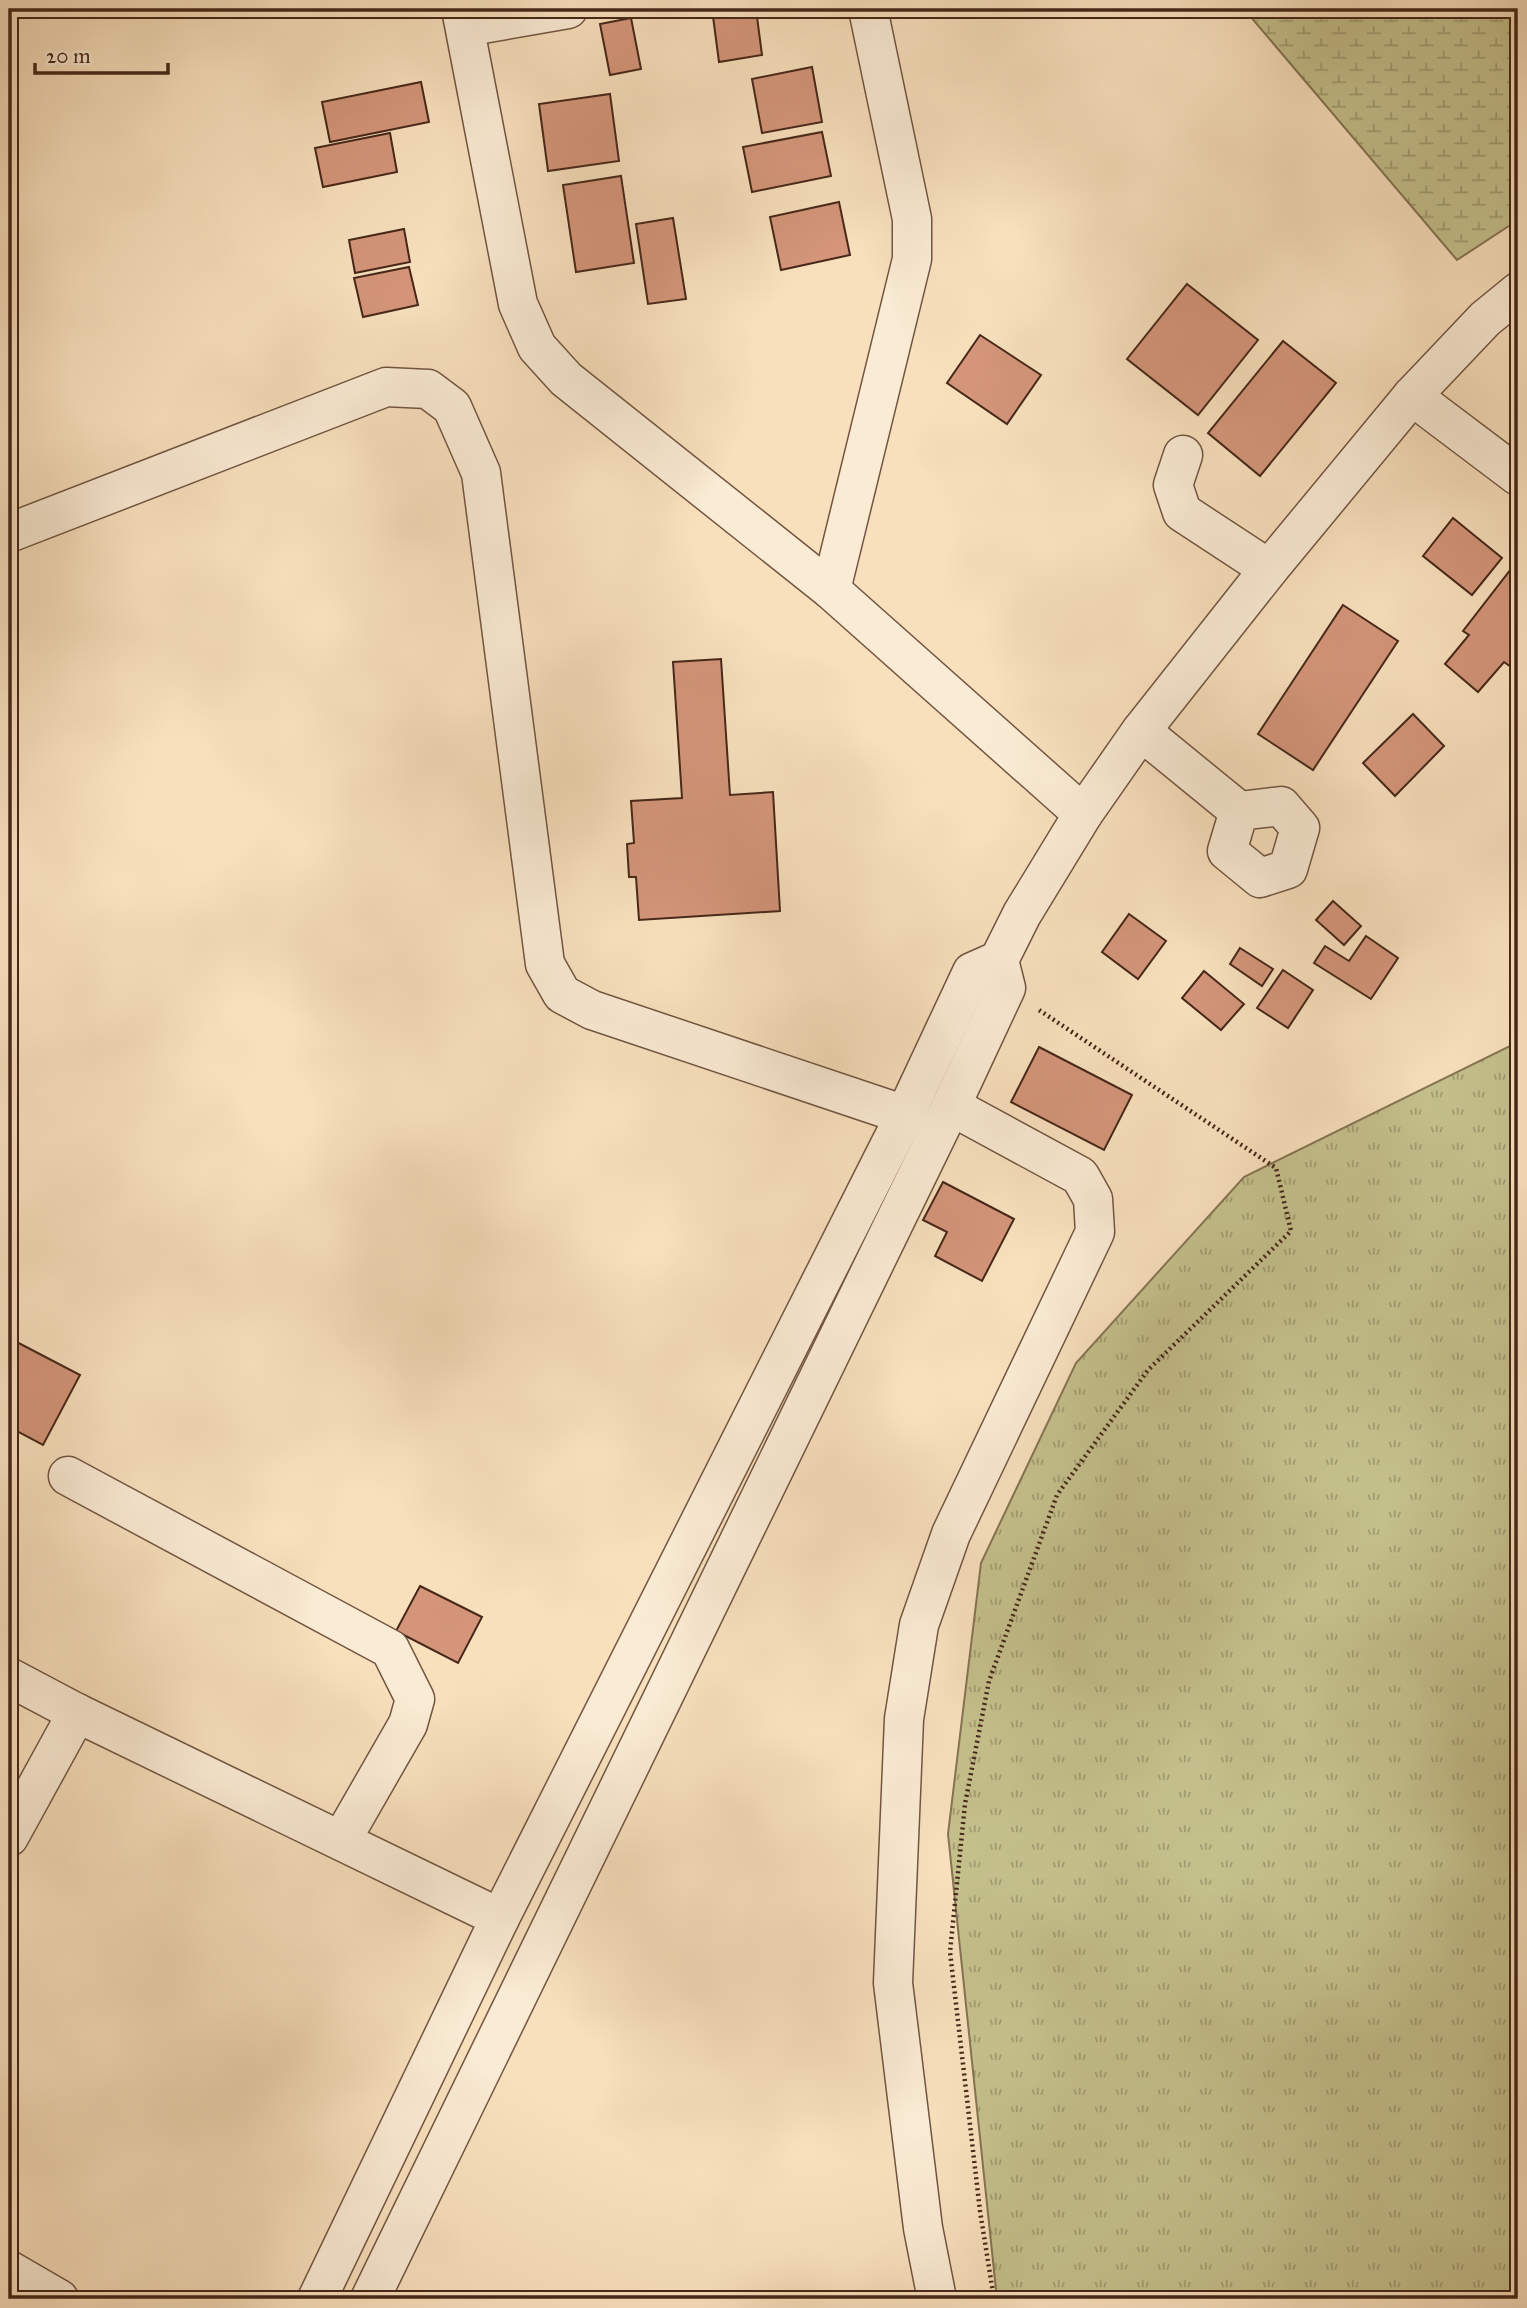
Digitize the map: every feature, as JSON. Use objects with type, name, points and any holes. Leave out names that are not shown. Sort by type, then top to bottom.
[{"type":"street","points":[[568,9],[463,18],[518,304],[537,347],[566,379],[831,590],[1083,814]]},
{"type":"street","points":[[831,590],[912,259],[912,219],[868,9]]},
{"type":"street","points":[[370,2299],[951,1106],[1003,974],[1022,914],[1083,814],[1141,731],[1269,569],[1412,396],[1485,318],[1518,292]]},
{"type":"street","points":[[9,533],[386,387],[428,389],[452,407],[481,473],[545,964],[562,994],[592,1010],[905,1115]]},
{"type":"street","points":[[1412,396],[1518,476]]},
{"type":"street","points":[[1183,454],[1173,485],[1182,512],[1269,569]]},
{"type":"street","points":[[1141,731],[1239,811]]},
{"type":"street","points":[[317,2299],[500,1918],[905,1115],[972,972],[1003,974]]},
{"type":"street","points":[[937,2299],[923,2228],[894,1983],[904,1718],[919,1625],[951,1534],[1095,1232],[1093,1199],[1080,1177],[951,1106]]},
{"type":"street","points":[[68,1476],[390,1649],[415,1699],[408,1724],[342,1839]]},
{"type":"street","points":[[9,1677],[77,1713],[342,1839],[500,1918]]},
{"type":"street","points":[[9,1837],[77,1713]]},
{"type":"street","points":[[9,2270],[59,2299]]},
{"type":"path","points":[[994,2299],[980,2211],[950,1952],[965,1804],[989,1681],[1057,1495],[1148,1370],[1290,1231],[1276,1168],[1003,974]]},
{"type":"green space","points":[[1244,9],[1518,9],[1518,220],[1457,260]]},
{"type":"green space","points":[[1518,1042],[1518,2299],[997,2299],[948,1834],[981,1563],[1076,1363],[1244,1177]]},
{"type":"building","points":[[712,9],[756,9],[762,55],[719,62]]},
{"type":"building","points":[[631,18],[641,69],[610,75],[600,24]]},
{"type":"building","points":[[812,67],[822,122],[762,133],[752,79]]},
{"type":"building","points":[[421,82],[429,122],[330,142],[322,102]]},
{"type":"building","points":[[610,94],[619,161],[548,171],[539,104]]},
{"type":"building","points":[[822,132],[831,176],[752,192],[743,147]]},
{"type":"building","points":[[390,133],[397,172],[323,187],[315,148]]},
{"type":"building","points":[[621,176],[634,263],[576,272],[563,185]]},
{"type":"building","points":[[839,202],[850,255],[781,270],[770,217]]},
{"type":"building","points":[[673,218],[686,299],[648,304],[636,224]]},
{"type":"building","points":[[404,229],[410,262],[355,273],[349,240]]},
{"type":"building","points":[[409,267],[418,305],[363,317],[354,278]]},
{"type":"building","points":[[1187,284],[1258,340],[1198,415],[1127,359]]},
{"type":"building","points":[[980,335],[1041,375],[1007,424],[947,383]]},
{"type":"building","points":[[1283,341],[1336,383],[1260,476],[1208,433]]},
{"type":"building","points":[[1453,518],[1502,558],[1472,595],[1423,556]]},
{"type":"building","points":[[1518,560],[1518,672],[1504,662],[1478,692],[1445,664],[1469,635],[1463,631]]},
{"type":"building","points":[[1343,605],[1398,641],[1313,770],[1258,734]]},
{"type":"building","points":[[721,659],[730,795],[773,792],[780,911],[639,920],[636,877],[629,877],[627,844],[634,843],[631,801],[682,798],[673,662]]},
{"type":"building","points":[[1413,714],[1444,746],[1395,796],[1363,763]]},
{"type":"building","points":[[1333,901],[1361,926],[1344,945],[1316,920]]},
{"type":"building","points":[[1129,914],[1166,941],[1138,979],[1102,952]]},
{"type":"building","points":[[1366,936],[1398,958],[1371,999],[1314,963],[1325,946],[1349,961]]},
{"type":"building","points":[[1240,948],[1273,969],[1262,986],[1230,964]]},
{"type":"building","points":[[1283,970],[1313,990],[1288,1028],[1257,1008]]},
{"type":"building","points":[[1204,971],[1244,1004],[1221,1030],[1182,998]]},
{"type":"building","points":[[1039,1047],[1132,1095],[1104,1150],[1011,1102]]},
{"type":"building","points":[[943,1182],[1014,1219],[982,1281],[935,1256],[947,1232],[923,1220]]},
{"type":"building","points":[[9,1338],[80,1375],[43,1445],[9,1427]]},
{"type":"building","points":[[420,1586],[482,1617],[458,1663],[396,1631]]}]
